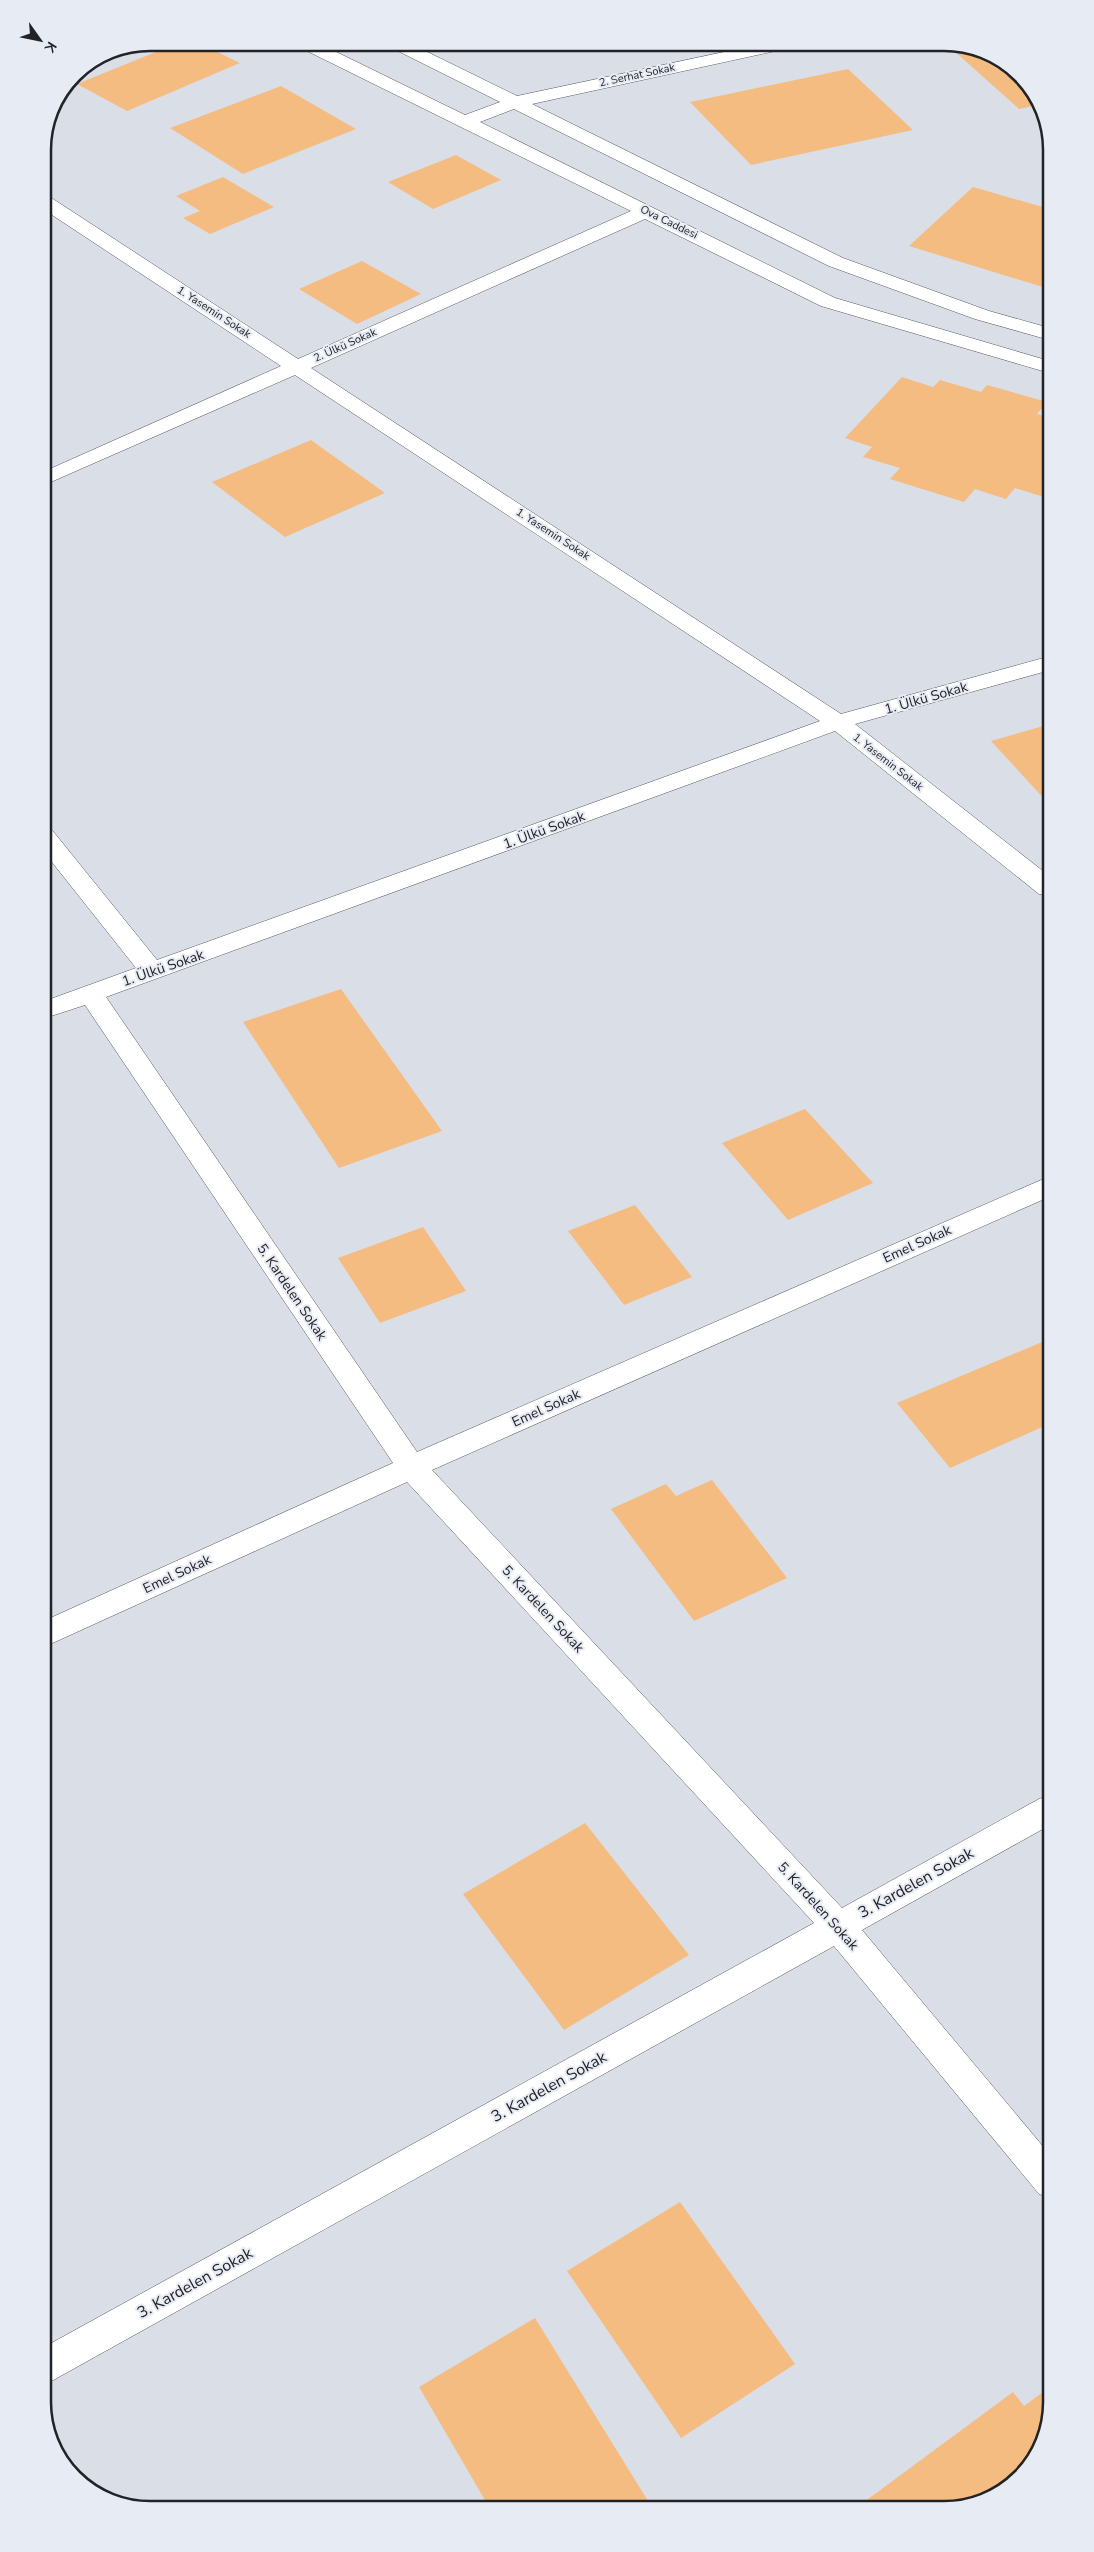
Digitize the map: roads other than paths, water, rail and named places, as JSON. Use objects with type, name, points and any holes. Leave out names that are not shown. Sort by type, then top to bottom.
[{"type":"street","name":"Ova Caddesi","points":[[324,51],[828,302],[1043,365]]},
{"type":"street","points":[[412,51],[836,262],[982,314],[1043,332]]},
{"type":"street","points":[[688,64],[703,51]]},
{"type":"street","name":"2. Serhat Sokak","points":[[465,122],[514,102],[751,51]]},
{"type":"street","name":"1. Yasemin Sokak","points":[[51,206],[298,366],[838,722],[1043,884]]},
{"type":"street","name":"2. Ülkü Sokak","points":[[51,476],[647,211]]},
{"type":"street","name":"1. Ülkü Sokak","points":[[51,1008],[838,722],[1043,665]]},
{"type":"street","points":[[51,844],[153,972]]},
{"type":"street","name":"5. Kardelen Sokak","points":[[90,993],[411,1467],[838,1926],[1043,2172]]},
{"type":"street","name":"Emel Sokak","points":[[51,1632],[411,1467],[1043,1188]]},
{"type":"street","name":"3. Kardelen Sokak","points":[[51,2363],[1043,1813]]}]
